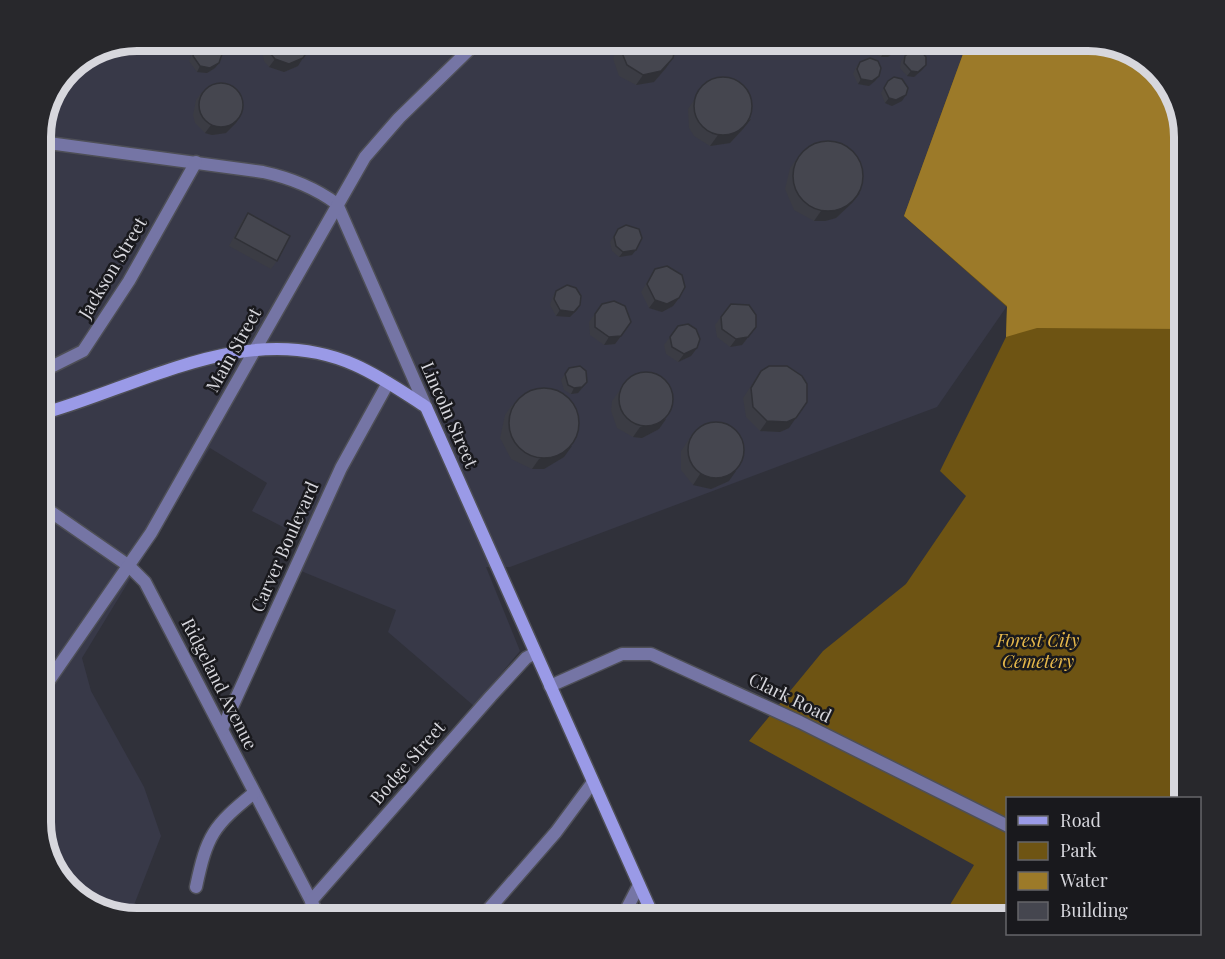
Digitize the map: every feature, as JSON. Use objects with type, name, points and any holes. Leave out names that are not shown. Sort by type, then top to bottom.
[{"type":"main road","points":[[51,411],[211,357],[256,348],[292,348],[335,357],[388,383],[426,407]]},
{"type":"main road","name":"Lincoln Street","points":[[426,407],[649,908]]},
{"type":"street","name":"Main Street","points":[[51,678],[129,566],[168,505],[337,204],[376,143],[467,51]]},
{"type":"street","points":[[51,143],[196,162],[288,177],[307,185],[337,204]]},
{"type":"street","name":"Jackson Street","points":[[51,367],[83,351],[129,280],[196,162]]},
{"type":"street","name":"Lincoln Street","points":[[337,204],[426,407]]},
{"type":"street","name":"Carver Boulevard","points":[[222,729],[341,468],[388,383]]},
{"type":"street","name":"Ridgeland Avenue","points":[[51,512],[129,566],[146,582],[315,908]]},
{"type":"street","name":"Bodge Street","points":[[311,901],[490,696],[526,658],[535,653]]},
{"type":"street","name":"Clark Road","points":[[550,686],[622,654],[660,657],[800,722],[1006,825]]},
{"type":"street","points":[[490,908],[556,832],[593,782]]},
{"type":"street","points":[[196,887],[205,845],[211,833],[226,815],[254,793]]},
{"type":"street","points":[[627,908],[639,885]]},
{"type":"shaded area","points":[[137,51],[964,51],[904,216],[1007,306],[937,407],[510,567],[486,567],[520,651],[474,706],[388,632],[396,610],[301,571],[314,543],[252,511],[267,483],[210,448],[82,658],[91,691],[144,787],[161,836],[134,908],[126,907],[99,899],[72,879],[62,865],[51,828],[51,131],[58,104],[65,89],[76,76],[89,65],[104,58]]},
{"type":"green space","name":"Forest City Cemetery","points":[[964,51],[1105,53],[1131,62],[1153,80],[1165,99],[1171,115],[1174,137],[1174,797],[1006,797],[1006,908],[948,908],[974,865],[749,741],[823,651],[906,584],[966,496],[940,471],[1006,337],[1007,307],[904,216]]},
{"type":"water","points":[[964,51],[1088,51],[1105,53],[1131,62],[1153,80],[1160,89],[1173,126],[1174,329],[1037,328],[1006,337],[1007,306],[904,216]]},
{"type":"building","points":[[195,51],[221,51],[222,54],[219,63],[210,68],[200,66],[193,56]]},
{"type":"building","points":[[269,51],[308,51],[303,58],[289,64],[275,59]]},
{"type":"building","points":[[621,51],[675,51],[673,58],[661,71],[643,75],[627,65]]},
{"type":"building","points":[[911,51],[921,51],[926,57],[926,65],[918,72],[911,71],[904,63],[905,56]]},
{"type":"building","points":[[870,58],[878,61],[881,68],[879,76],[872,81],[861,79],[857,69],[860,62]]},
{"type":"building","points":[[723,77],[734,79],[747,90],[752,106],[750,117],[739,130],[723,135],[712,133],[699,122],[694,106],[696,95],[707,82]]},
{"type":"building","points":[[894,77],[902,79],[908,88],[906,95],[896,100],[889,98],[884,88]]},
{"type":"building","points":[[221,83],[237,89],[243,105],[237,121],[221,127],[205,121],[199,105],[205,89]]},
{"type":"building","points":[[828,141],[841,144],[853,151],[860,163],[863,176],[860,189],[853,201],[841,208],[828,211],[815,208],[803,201],[796,189],[793,176],[796,163],[803,151],[815,144]]},
{"type":"building","points":[[248,213],[290,236],[277,261],[235,238]]},
{"type":"building","points":[[626,225],[639,229],[642,238],[636,250],[623,252],[616,246],[614,237],[618,229]]},
{"type":"building","points":[[667,266],[682,275],[685,287],[679,298],[667,304],[655,300],[647,284],[655,269]]},
{"type":"building","points":[[567,285],[576,288],[581,296],[580,305],[574,312],[560,310],[554,299],[556,291]]},
{"type":"building","points":[[614,301],[625,306],[631,322],[621,336],[609,337],[595,327],[595,314],[602,304]]},
{"type":"building","points":[[731,304],[749,305],[756,315],[756,327],[748,337],[736,339],[722,329],[721,317]]},
{"type":"building","points":[[688,324],[696,329],[700,339],[697,348],[684,354],[672,347],[670,337],[678,326]]},
{"type":"building","points":[[580,366],[586,371],[587,382],[582,387],[574,388],[568,385],[565,374],[569,368]]},
{"type":"building","points":[[769,366],[787,366],[802,376],[807,384],[807,402],[796,418],[787,422],[767,421],[753,407],[751,388],[761,371]]},
{"type":"building","points":[[641,372],[651,372],[661,376],[669,384],[673,399],[669,414],[661,422],[651,426],[641,426],[631,422],[623,414],[619,404],[619,394],[623,384],[631,376]]},
{"type":"building","points":[[537,388],[551,388],[564,394],[573,403],[579,416],[577,436],[569,448],[551,458],[537,458],[524,452],[515,443],[509,430],[509,416],[515,403],[524,394]]},
{"type":"building","points":[[716,422],[727,424],[736,430],[742,439],[744,450],[742,461],[736,470],[727,476],[716,478],[705,476],[696,470],[690,461],[688,450],[690,439],[696,430],[705,424]]}]
